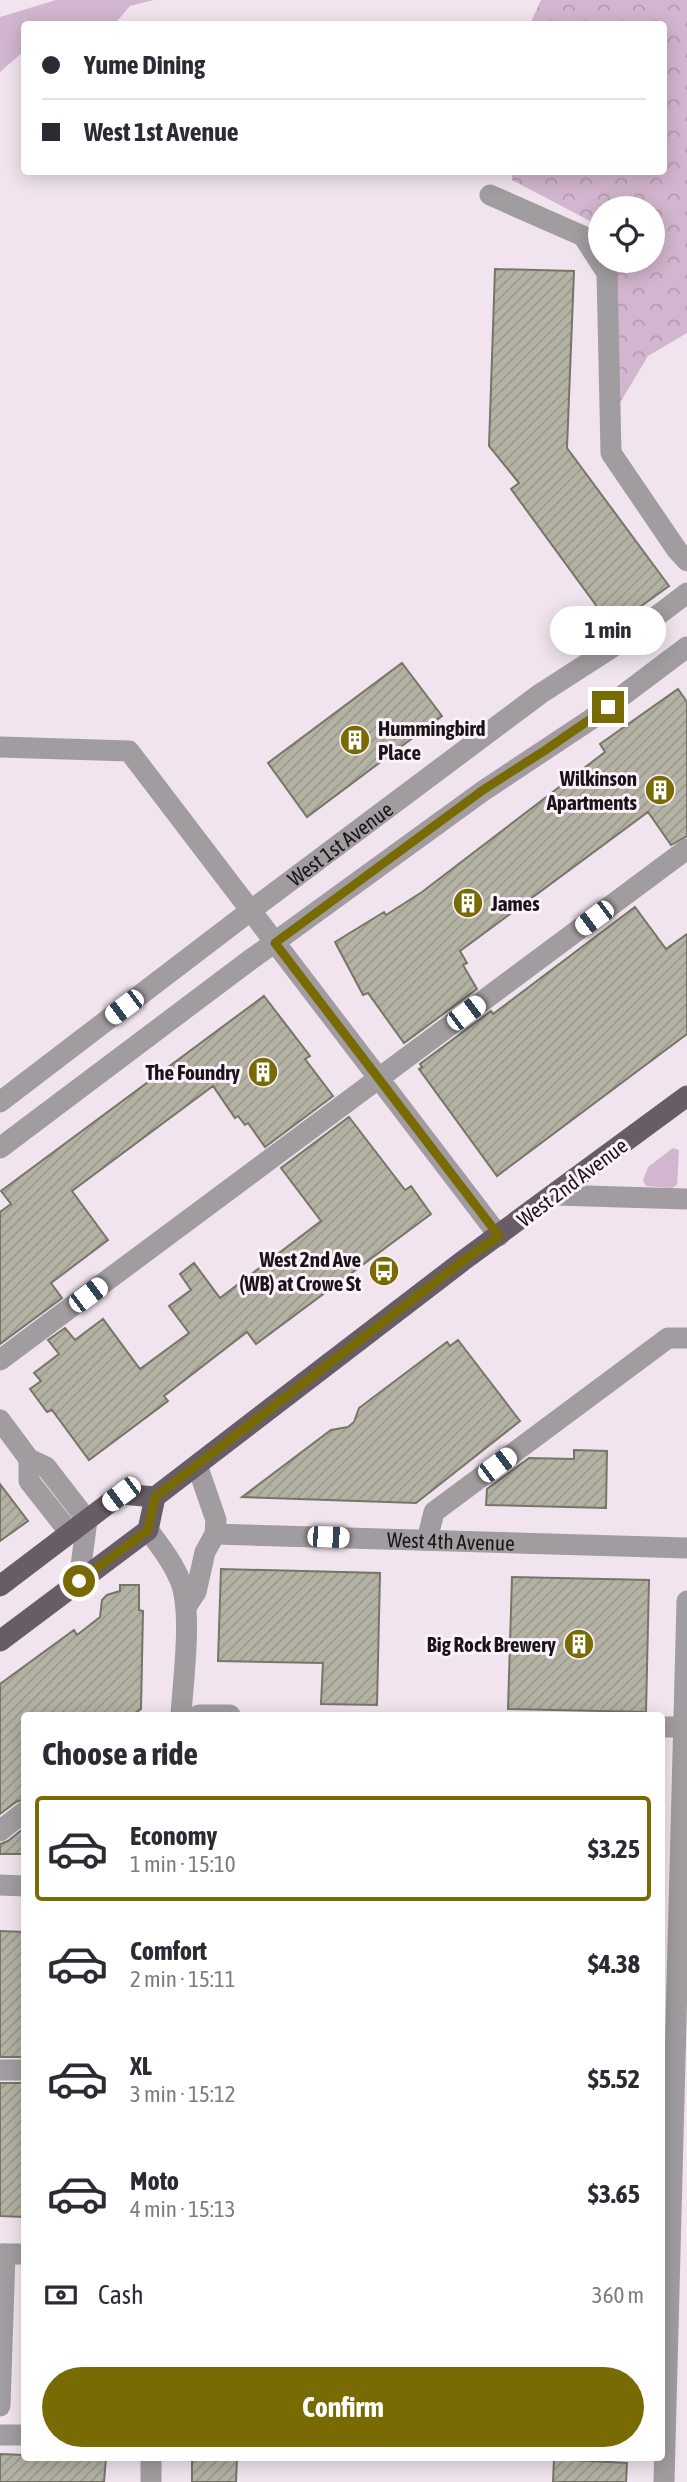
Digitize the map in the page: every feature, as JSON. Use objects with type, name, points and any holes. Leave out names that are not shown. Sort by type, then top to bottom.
[{"type":"main road","name":"West 2nd Avenue","points":[[155,1497],[464,1260],[687,1097]]},
{"type":"main road","points":[[0,1586],[121,1494],[155,1497],[148,1530],[0,1641]]},
{"type":"street","points":[[490,195],[583,236],[607,273],[611,453],[687,561]]},
{"type":"street","name":"West 1st Avenue","points":[[0,1102],[540,694],[684,601]]},
{"type":"street","name":"West 1st Avenue","points":[[0,1148],[483,790],[590,720],[687,647]]},
{"type":"street","points":[[0,747],[129,751],[499,1236]]},
{"type":"street","points":[[0,1360],[687,849]]},
{"type":"street","points":[[554,1195],[687,1199]]},
{"type":"street","points":[[427,1540],[434,1512],[668,1338],[687,1338]]},
{"type":"street","points":[[0,1420],[29,1459],[47,1467],[87,1520],[79,1581]]},
{"type":"street","points":[[29,1459],[29,1480],[69,1533]]},
{"type":"street","points":[[186,1607],[196,1592],[205,1552],[215,1534],[214,1510],[197,1465]]},
{"type":"street","points":[[148,1530],[181,1581],[186,1607],[181,1712]]},
{"type":"street","name":"West 4th Avenue","points":[[215,1534],[687,1548]]},
{"type":"street","points":[[665,2415],[673,2270],[676,1907],[685,1727],[687,1601]]},
{"type":"street","points":[[665,1727],[685,1727]]},
{"type":"street","points":[[0,1831],[21,1814]]},
{"type":"street","points":[[0,1885],[21,1886]]},
{"type":"street","points":[[0,2070],[21,2070]]},
{"type":"street","points":[[0,2406],[10,2254]]},
{"type":"street","points":[[0,2435],[21,2435]]},
{"type":"street","points":[[665,2451],[687,2452]]},
{"type":"street","points":[[151,2482],[152,2461]]},
{"type":"street","points":[[663,2461],[664,2482]]},
{"type":"green space","points":[[56,0],[154,0],[130,6],[117,21],[21,21],[21,54],[0,72],[0,17]]},
{"type":"green space","points":[[541,0],[687,0],[687,333],[648,356],[615,411],[616,273],[665,273],[665,196],[588,196],[588,220],[512,180],[512,175],[667,175],[667,21],[531,21]]},
{"type":"green space","points":[[673,1148],[679,1150],[677,1185],[672,1188],[646,1186],[643,1180],[648,1167]]},
{"type":"building","points":[[495,269],[574,271],[567,448],[669,586],[612,627],[511,489],[519,483],[489,446]]},
{"type":"building","name":"Hummingbird Place","points":[[402,663],[442,716],[307,817],[268,763]]},
{"type":"building","name":"James","points":[[678,689],[687,702],[687,836],[671,845],[648,812],[460,951],[467,963],[463,965],[477,989],[404,1043],[368,993],[363,995],[335,942],[422,892],[605,752],[600,744]]},
{"type":"building","points":[[635,907],[666,949],[687,934],[687,1034],[497,1176],[419,1069],[422,1067],[420,1064],[491,1011],[493,1014]]},
{"type":"building","points":[[264,996],[310,1056],[305,1059],[333,1096],[265,1147],[248,1123],[245,1125],[238,1116],[235,1118],[213,1086],[72,1191],[108,1240],[51,1283],[62,1298],[0,1344],[0,1212],[11,1204],[1,1191]]},
{"type":"building","points":[[349,1117],[405,1190],[411,1186],[431,1214],[256,1344],[247,1332],[164,1396],[168,1401],[89,1460],[52,1410],[47,1412],[30,1389],[41,1381],[34,1373],[59,1354],[48,1340],[65,1328],[75,1340],[103,1319],[140,1369],[189,1333],[169,1306],[191,1290],[180,1274],[194,1263],[220,1298],[321,1221],[281,1168]]},
{"type":"building","points":[[458,1340],[520,1421],[416,1503],[242,1497],[331,1430],[348,1427],[354,1422],[359,1408],[447,1342],[450,1346]]},
{"type":"building","points":[[574,1450],[607,1451],[606,1508],[486,1505],[487,1489],[529,1458],[574,1459]]},
{"type":"building","points":[[0,1484],[28,1521],[0,1541]]},
{"type":"building","points":[[221,1569],[380,1573],[377,1705],[321,1704],[323,1663],[218,1661]]},
{"type":"building","name":"Big Rock Brewery","points":[[512,1577],[649,1580],[646,1712],[508,1709]]},
{"type":"building","points":[[120,1585],[139,1585],[139,1610],[143,1611],[141,1709],[137,1712],[21,1712],[21,1800],[0,1814],[0,1684],[74,1630],[77,1635],[100,1617],[102,1600],[107,1595],[120,1591]]},
{"type":"building","points":[[21,1830],[21,1854],[0,1854],[0,1844]]},
{"type":"building","points":[[0,1931],[21,1932],[21,2057],[0,2057]]},
{"type":"building","points":[[0,2083],[21,2083],[21,2217],[0,2216]]},
{"type":"building","points":[[0,2454],[21,2455],[21,2461],[106,2461],[104,2482],[0,2482]]},
{"type":"building","points":[[192,2461],[237,2461],[236,2482],[192,2482]]},
{"type":"building","points":[[554,2461],[627,2463],[626,2482],[553,2482]]},
{"type":"place","name":"Hummingbird Place","points":[[355,740]]},
{"type":"place","name":"Wilkinson Apartments","points":[[660,790]]},
{"type":"place","name":"James","points":[[468,903]]},
{"type":"place","name":"The Foundry","points":[[263,1072]]},
{"type":"place","name":"West 2nd Ave (WB) at Crowe St","points":[[384,1271]]},
{"type":"place","name":"Big Rock Brewery","points":[[579,1644]]},
{"type":"route","points":[[79,1581],[148,1530],[155,1497],[499,1236],[275,943],[483,790],[608,707]]}]
